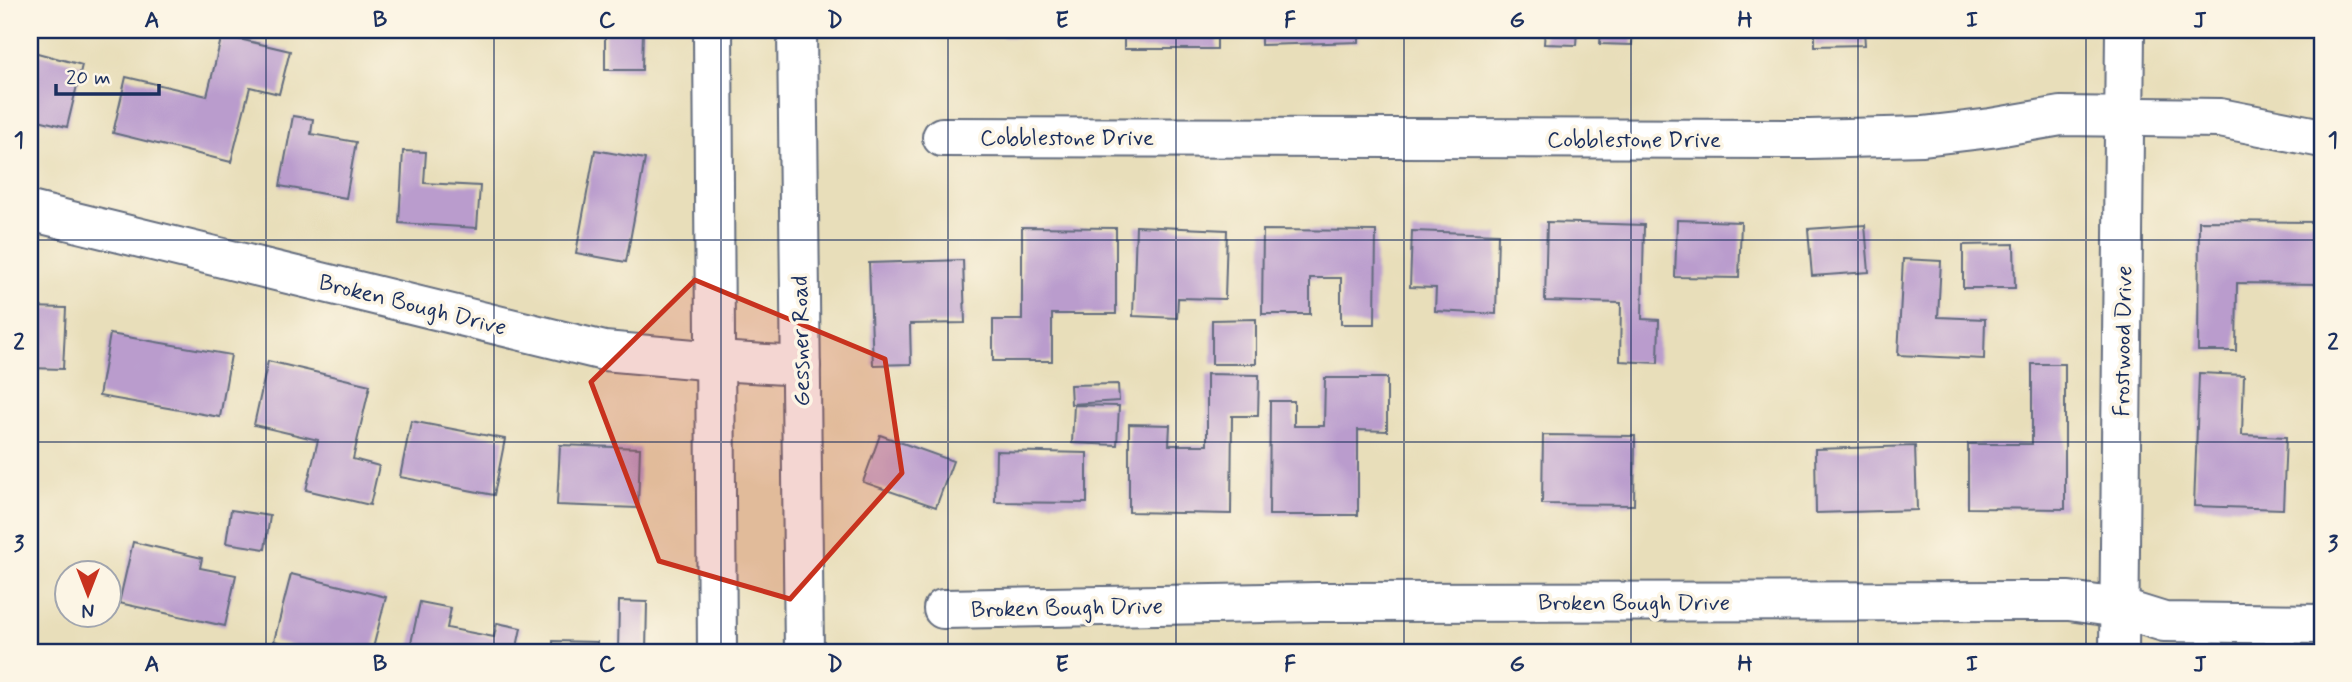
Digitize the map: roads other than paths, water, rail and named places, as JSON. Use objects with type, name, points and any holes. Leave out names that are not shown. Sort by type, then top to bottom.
[{"type":"street","points":[[713,30],[717,652]]},
{"type":"street","name":"Gessner Road","points":[[797,30],[804,652]]},
{"type":"street","name":"Frostwood Drive","points":[[2119,652],[2125,30]]},
{"type":"street","name":"Cobblestone Drive","points":[[942,137],[1808,139],[1923,136],[2061,116],[2125,116],[2220,118],[2322,138]]},
{"type":"street","name":"Broken Bough Drive","points":[[30,211],[604,351],[801,366]]},
{"type":"street","name":"Broken Bough Drive","points":[[943,609],[1318,602],[2055,601],[2119,608],[2164,622],[2322,624]]}]
